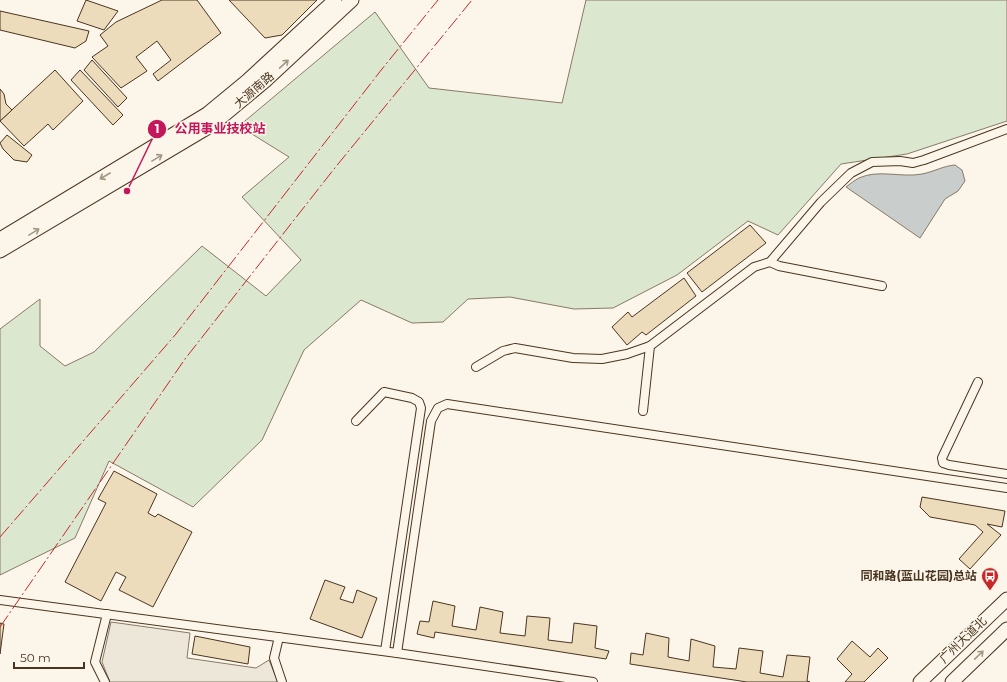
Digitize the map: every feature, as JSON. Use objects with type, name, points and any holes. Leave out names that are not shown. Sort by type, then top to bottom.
[{"type":"main road","name":"大源南路","points":[[0,239],[207,114],[247,81],[335,0]]},
{"type":"main road","name":"大源南路","points":[[0,252],[212,125],[266,81],[352,0]]},
{"type":"main road","name":"广州大道北","points":[[920,682],[1007,598]]},
{"type":"main road","name":"广州大道北","points":[[952,682],[1007,629]]},
{"type":"street","points":[[476,367],[503,351],[515,348],[573,358],[602,359],[627,354],[650,346],[754,267],[770,262],[821,202],[851,173],[872,162],[900,161],[913,163],[924,160],[1007,129]]},
{"type":"street","points":[[770,262],[779,266],[882,286]]},
{"type":"street","points":[[643,411],[650,346]]},
{"type":"street","points":[[978,382],[942,458],[943,463],[1007,474]]},
{"type":"street","points":[[356,421],[384,392],[412,398],[419,402],[422,408],[385,651]]},
{"type":"street","points":[[397,653],[431,421],[438,408],[447,404],[1007,488]]},
{"type":"street","points":[[0,600],[385,651],[593,682]]},
{"type":"street","points":[[105,682],[95,662],[108,614]]},
{"type":"street","points":[[279,637],[274,658],[282,682]]},
{"type":"green space","points":[[586,0],[1007,0],[1007,121],[907,154],[841,164],[778,235],[748,221],[677,275],[613,308],[574,309],[510,297],[468,299],[443,322],[412,323],[361,300],[304,350],[262,440],[193,507],[109,461],[75,538],[0,575],[0,329],[40,299],[40,346],[65,366],[94,352],[202,246],[266,296],[301,260],[242,197],[289,157],[239,126],[375,12],[429,88],[562,103]]},
{"type":"shaded area","points":[[955,165],[962,170],[965,181],[958,191],[945,199],[920,238],[846,187],[857,179],[866,175],[914,175]]},
{"type":"shaded area","points":[[111,622],[190,633],[187,658],[256,668],[269,660],[278,682],[110,682],[102,662]]},
{"type":"building","points":[[86,0],[118,11],[104,30],[77,21]]},
{"type":"building","points":[[162,0],[197,0],[221,33],[158,81],[153,74],[171,60],[157,41],[136,57],[147,71],[121,88],[92,57],[108,46],[100,35],[116,22]]},
{"type":"building","points":[[229,0],[317,0],[282,35],[265,38]]},
{"type":"building","points":[[0,11],[89,31],[86,41],[75,48],[0,30]]},
{"type":"building","points":[[92,60],[127,98],[118,107],[84,70]]},
{"type":"building","points":[[55,70],[83,101],[53,130],[48,124],[24,146],[0,121]]},
{"type":"building","points":[[80,70],[123,115],[113,125],[71,80]]},
{"type":"building","points":[[0,89],[4,94],[6,104],[12,110],[0,121]]},
{"type":"building","points":[[7,135],[32,155],[27,162],[14,160],[3,149],[0,143]]},
{"type":"building","points":[[750,225],[766,243],[702,292],[687,273]]},
{"type":"building","points":[[684,278],[696,296],[646,335],[642,332],[627,345],[612,327],[628,312],[632,317]]},
{"type":"building","points":[[114,471],[157,494],[148,513],[155,517],[158,514],[192,532],[153,607],[119,590],[126,577],[116,572],[101,601],[65,582],[106,503],[98,499]]},
{"type":"building","points":[[922,497],[1005,511],[1002,527],[987,524],[1001,535],[970,569],[959,559],[983,532],[975,525],[930,517],[920,507]]},
{"type":"building","points":[[325,580],[345,587],[340,599],[353,603],[357,590],[377,598],[362,638],[310,619]]},
{"type":"building","points":[[433,601],[455,606],[452,626],[476,630],[480,607],[503,612],[500,633],[525,636],[527,616],[550,618],[548,640],[572,643],[574,623],[597,626],[595,648],[609,651],[606,659],[435,632],[434,638],[417,634],[420,621],[429,622]]},
{"type":"building","points":[[0,623],[4,624],[0,654]]},
{"type":"building","points":[[646,633],[669,638],[668,657],[689,661],[691,639],[715,646],[713,667],[736,669],[739,648],[763,651],[760,673],[783,677],[787,655],[810,657],[807,681],[810,682],[747,682],[630,664],[631,653],[643,655]]},
{"type":"building","points":[[195,636],[250,647],[248,664],[192,654]]},
{"type":"building","points":[[852,641],[870,657],[878,648],[888,658],[864,682],[845,682],[852,674],[837,659]]},
{"type":"power","points":[[0,537],[176,334],[382,69],[438,0]]},
{"type":"power","points":[[0,627],[185,359],[334,169],[472,0]]},
{"type":"place","name":"公用事业技校站","points":[[127,191]]},
{"type":"place","name":"同和路(蓝山花园)总站","points":[[990,591]]}]
